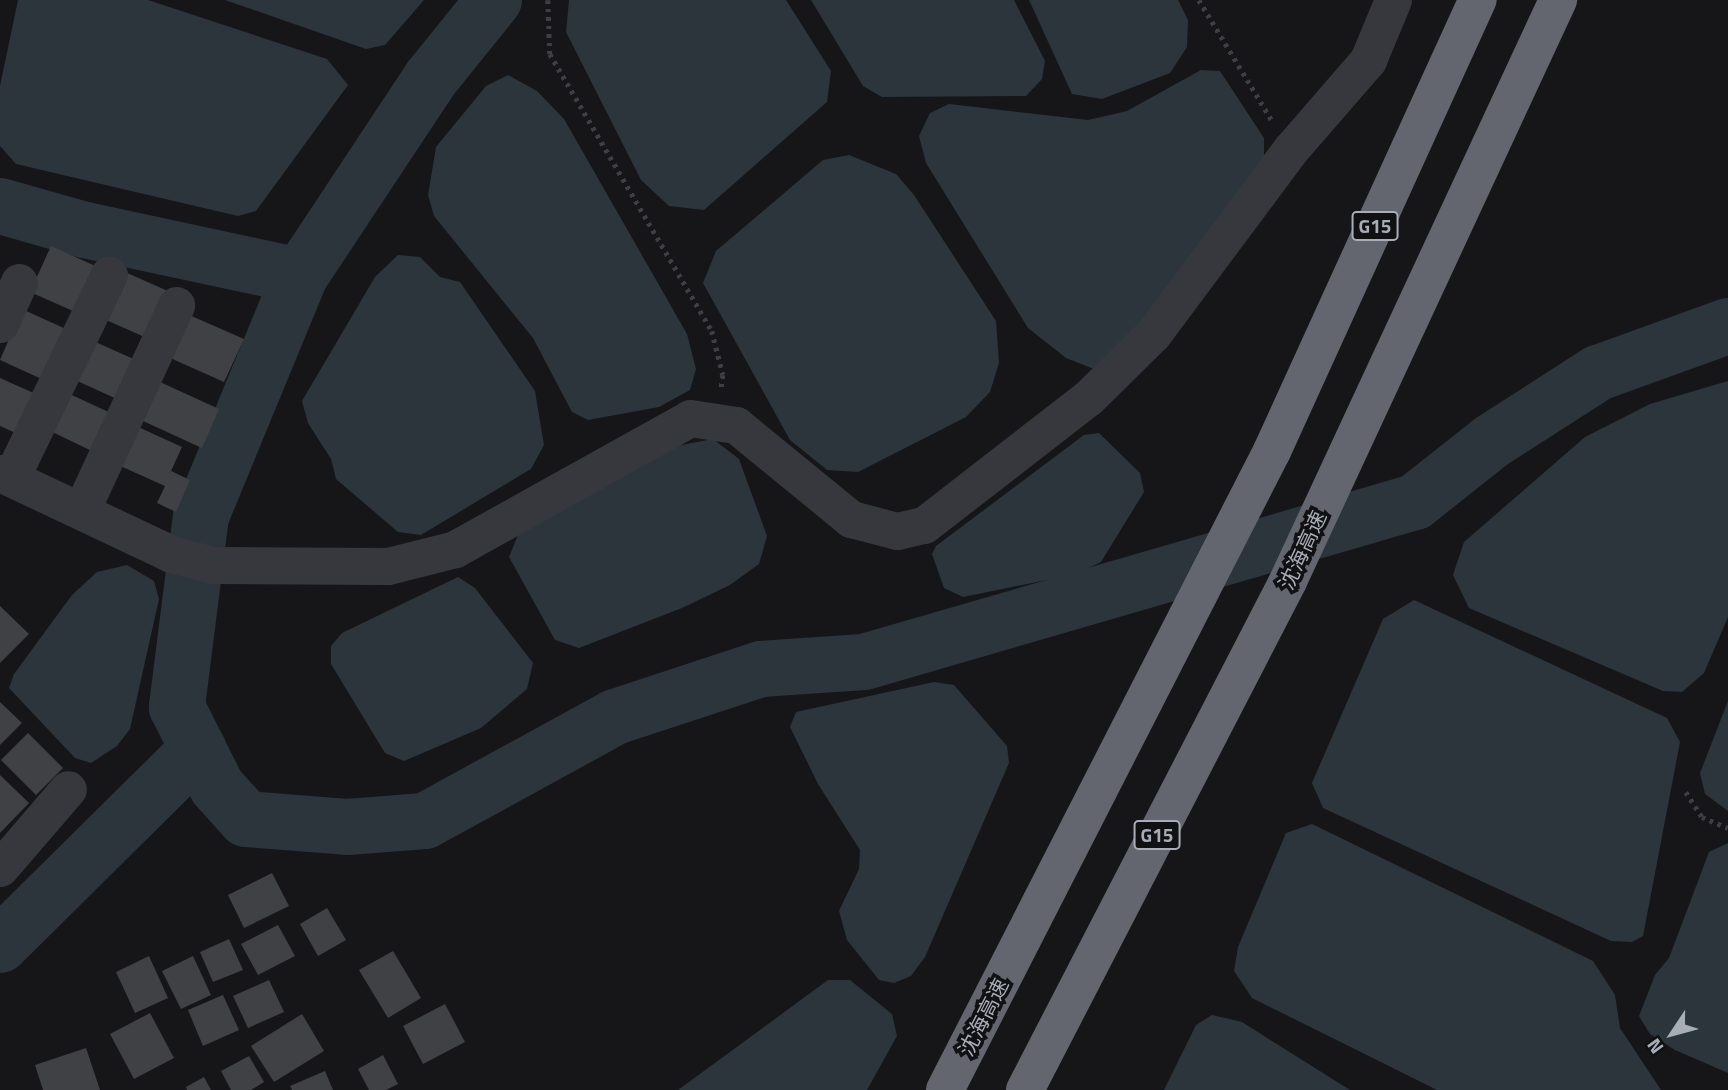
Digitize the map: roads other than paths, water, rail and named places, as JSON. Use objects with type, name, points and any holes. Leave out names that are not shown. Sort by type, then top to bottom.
[{"type":"highway","name":"沈海高速","points":[[945,1090],[1191,614],[1272,451],[1478,0]]},
{"type":"highway","name":"沈海高速","points":[[1025,1090],[1288,581],[1558,0]]},
{"type":"street","points":[[109,274],[6,476],[171,554],[213,565],[388,566],[455,549],[690,418],[736,425],[851,519],[897,531],[924,525],[1088,398],[1153,334],[1291,149],[1368,60],[1394,0]]},
{"type":"street","points":[[0,324],[19,282]]},
{"type":"street","points":[[80,511],[176,306]]},
{"type":"street","points":[[0,868],[68,789]]},
{"type":"waterway","points":[[494,0],[431,78],[300,276],[201,516],[177,707],[217,787],[246,819],[347,827],[425,821],[615,717],[761,669],[864,662],[1415,502],[1492,441],[1598,373],[1728,326]]},
{"type":"waterway","points":[[0,206],[85,230],[300,276]]},
{"type":"waterway","points":[[0,945],[198,749]]}]
